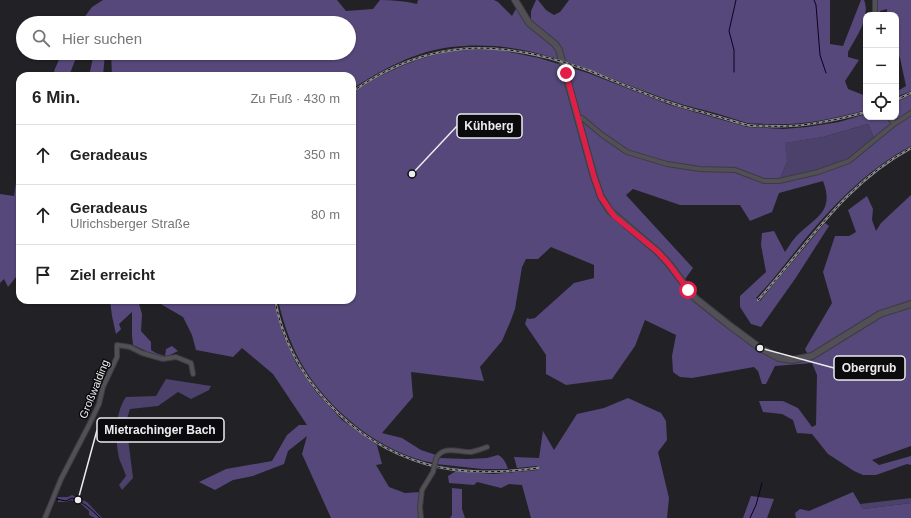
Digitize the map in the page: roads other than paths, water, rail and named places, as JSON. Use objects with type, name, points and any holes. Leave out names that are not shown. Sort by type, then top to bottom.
[{"type":"street","points":[[515,0],[529,23],[559,50],[597,188],[601,197],[610,211],[658,252],[695,298],[704,306],[760,348],[778,358],[792,360],[812,356],[880,314],[911,304]]},
{"type":"street","points":[[875,0],[875,12]]},
{"type":"street","points":[[578,118],[582,118],[626,152],[667,164],[700,169],[735,170],[764,181],[779,182],[818,172],[849,161],[894,124],[911,113]]},
{"type":"street","points":[[891,120],[894,124]]},
{"type":"street","name":"Großwalding","points":[[46,518],[61,479],[99,404],[103,387],[116,357],[117,345],[130,347],[142,354],[163,359],[176,357],[191,363],[192,374]]},
{"type":"street","points":[[421,518],[420,502],[422,490],[433,472],[439,454],[445,450],[474,451],[486,447]]},
{"type":"waterway","points":[[734,72],[734,50],[729,31],[736,0]]},
{"type":"waterway","points":[[814,0],[816,5],[820,55],[826,73]]},
{"type":"waterway","points":[[750,518],[756,505],[762,483]]},
{"type":"waterway","points":[[56,499],[66,501],[72,498],[87,506],[100,518]]},
{"type":"railway","points":[[356,90],[381,74],[410,61],[439,52],[468,48],[497,49],[528,53],[558,60],[671,103],[747,125],[804,125],[863,113]]},
{"type":"railway","points":[[899,99],[911,93]]},
{"type":"railway","points":[[758,300],[828,217],[846,198],[866,179],[887,163],[911,148]]},
{"type":"railway","points":[[276,304],[282,328],[294,355],[309,380],[328,403],[349,423],[373,440],[399,454],[426,464],[453,470],[496,472],[538,468]]},
{"type":"place","name":"Kühberg","points":[[412,174]]},
{"type":"place","name":"Obergrub","points":[[760,348]]},
{"type":"place","name":"Mietrachinger Bach","points":[[78,500]]}]
